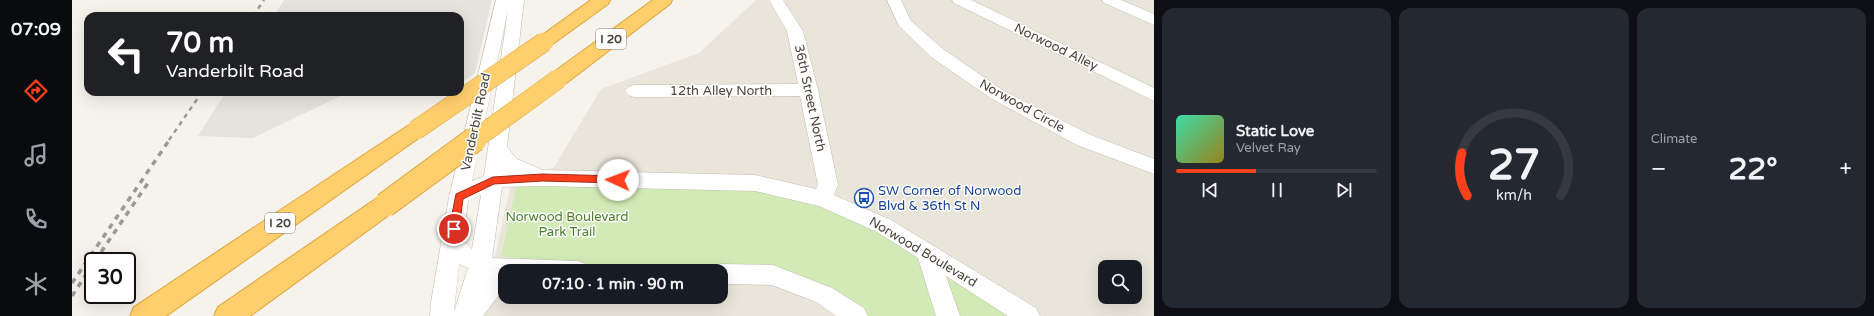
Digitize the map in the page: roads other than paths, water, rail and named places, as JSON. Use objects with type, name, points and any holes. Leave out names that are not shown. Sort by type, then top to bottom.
[{"type":"highway","name":"I 20","points":[[144,316],[544,42],[602,0]]},
{"type":"highway","name":"I 20","points":[[228,316],[385,205],[664,0]]},
{"type":"street","name":"Vanderbilt Road","points":[[442,316],[442,302],[459,197],[503,0]]},
{"type":"street","name":"Vanderbilt Road","points":[[464,316],[480,264],[498,148],[517,0]]},
{"type":"street","name":"36th Street North","points":[[776,0],[795,31],[809,90],[828,185],[823,199]]},
{"type":"street","name":"Norwood Circle","points":[[894,0],[904,23],[931,48],[998,95],[1084,140],[1154,167]]},
{"type":"street","name":"Norwood Alley","points":[[959,0],[1154,95]]},
{"type":"street","points":[[1109,0],[1154,20]]},
{"type":"street","name":"12th Alley North","points":[[634,91],[809,90]]},
{"type":"street","points":[[498,148],[510,164],[523,171],[542,178]]},
{"type":"street","name":"Norwood Boulevard","points":[[459,197],[493,180],[542,178],[755,183],[823,199],[884,226],[1028,316]]},
{"type":"street","points":[[452,244],[467,258],[498,269]]},
{"type":"street","points":[[926,251],[948,316]]},
{"type":"street","points":[[728,274],[773,275],[824,295],[856,316]]},
{"type":"street","points":[[470,316],[487,292],[498,285]]},
{"type":"railway","points":[[256,12],[264,0]]},
{"type":"railway","points":[[169,140],[199,96]]},
{"type":"railway","points":[[72,283],[170,139]]},
{"type":"railway","points":[[101,252],[150,180]]},
{"type":"railway","points":[[72,296],[84,278]]},
{"type":"place","name":"SW Corner of Norwood Blvd & 36th St N","points":[[864,198]]},
{"type":"park label","name":"Norwood Boulevard Park Trail","points":[[567,224]]}]
